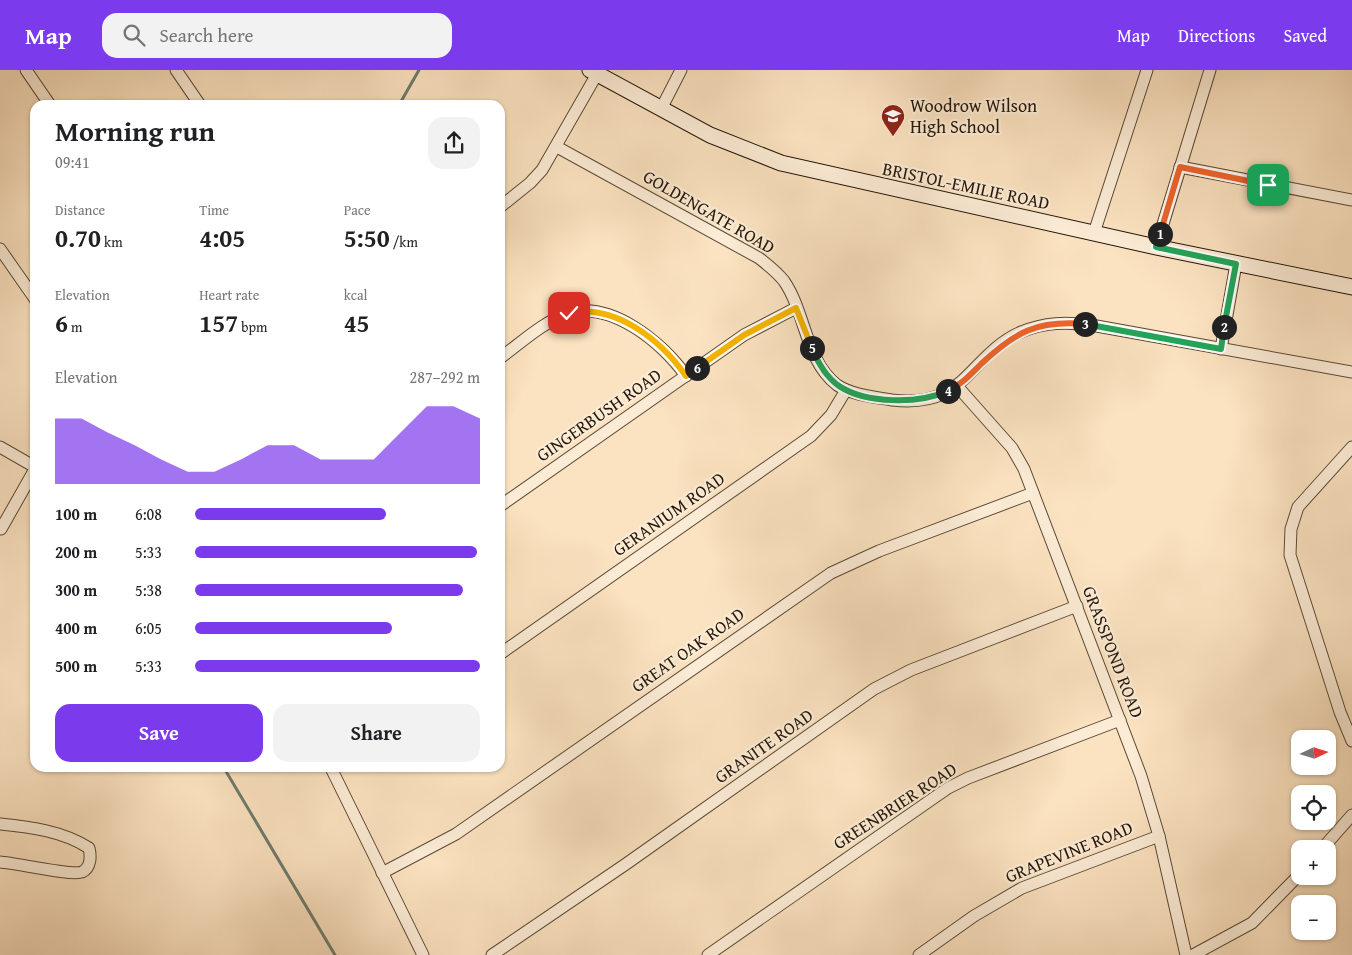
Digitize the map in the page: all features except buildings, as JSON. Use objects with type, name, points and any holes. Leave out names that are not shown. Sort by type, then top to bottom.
[{"type":"street","points":[[26,70],[47,100]]},
{"type":"street","points":[[176,70],[197,100]]},
{"type":"street","points":[[661,109],[680,70]]},
{"type":"street","points":[[1094,233],[1147,70]]},
{"type":"street","points":[[1156,247],[1210,70]]},
{"type":"street","points":[[505,203],[530,183],[557,147],[594,72]]},
{"type":"street","name":"BRISTOL-EMILIE ROAD","points":[[594,72],[710,135],[781,163],[1156,247],[1352,288]]},
{"type":"street","name":"GOLDENGATE ROAD","points":[[557,147],[759,258],[784,281],[821,368],[838,385],[846,390],[868,396],[906,401],[923,400],[957,386],[1011,337],[1048,324],[1060,322],[1091,325],[1352,372]]},
{"type":"street","points":[[1180,167],[1352,200]]},
{"type":"street","points":[[0,248],[30,292]]},
{"type":"street","points":[[1221,349],[1236,264]]},
{"type":"street","name":"GINGERBUSH ROAD","points":[[505,503],[744,335],[796,308]]},
{"type":"street","points":[[505,354],[557,318],[569,313],[589,310],[611,316],[648,336],[660,346],[686,376]]},
{"type":"street","name":"GRASSPOND ROAD","points":[[957,386],[1012,448],[1032,493],[1120,720],[1160,836],[1186,955]]},
{"type":"street","name":"GERANIUM ROAD","points":[[505,650],[811,436],[831,415],[846,390]]},
{"type":"street","points":[[0,447],[30,465]]},
{"type":"street","points":[[1352,447],[1298,507],[1291,529],[1290,555],[1340,712],[1352,741]]},
{"type":"street","points":[[2,529],[30,477]]},
{"type":"street","name":"GREAT OAK ROAD","points":[[382,873],[456,834],[831,573],[879,551],[1032,493]]},
{"type":"street","name":"GRANITE ROAD","points":[[492,955],[626,864],[874,689],[911,670],[1077,606]]},
{"type":"street","name":"GREENBRIER ROAD","points":[[708,955],[948,788],[968,778],[1120,720]]},
{"type":"street","points":[[333,772],[423,955]]},
{"type":"street","points":[[1330,840],[1352,815]]},
{"type":"street","points":[[0,824],[27,827],[74,839],[89,848],[90,856],[89,865],[84,872],[74,874],[22,864],[0,862]]},
{"type":"street","points":[[1343,825],[1352,833]]},
{"type":"street","name":"GRAPEVINE ROAD","points":[[919,955],[974,916],[1022,888],[1160,836]]},
{"type":"street","points":[[1193,955],[1252,923],[1291,883]]},
{"type":"waterway","points":[[402,100],[419,70]]},
{"type":"waterway","points":[[226,772],[335,955]]},
{"type":"place","name":"Woodrow Wilson High School","points":[[893,137]]},
{"type":"route","points":[[569,313],[589,310],[624,322],[648,336],[660,346],[686,376],[744,335],[796,308],[821,368],[838,385],[850,391],[868,396],[906,401],[923,400],[953,389],[1011,337],[1035,327],[1060,322],[1091,325],[1221,349],[1236,264],[1156,247],[1180,167],[1268,185]]}]
